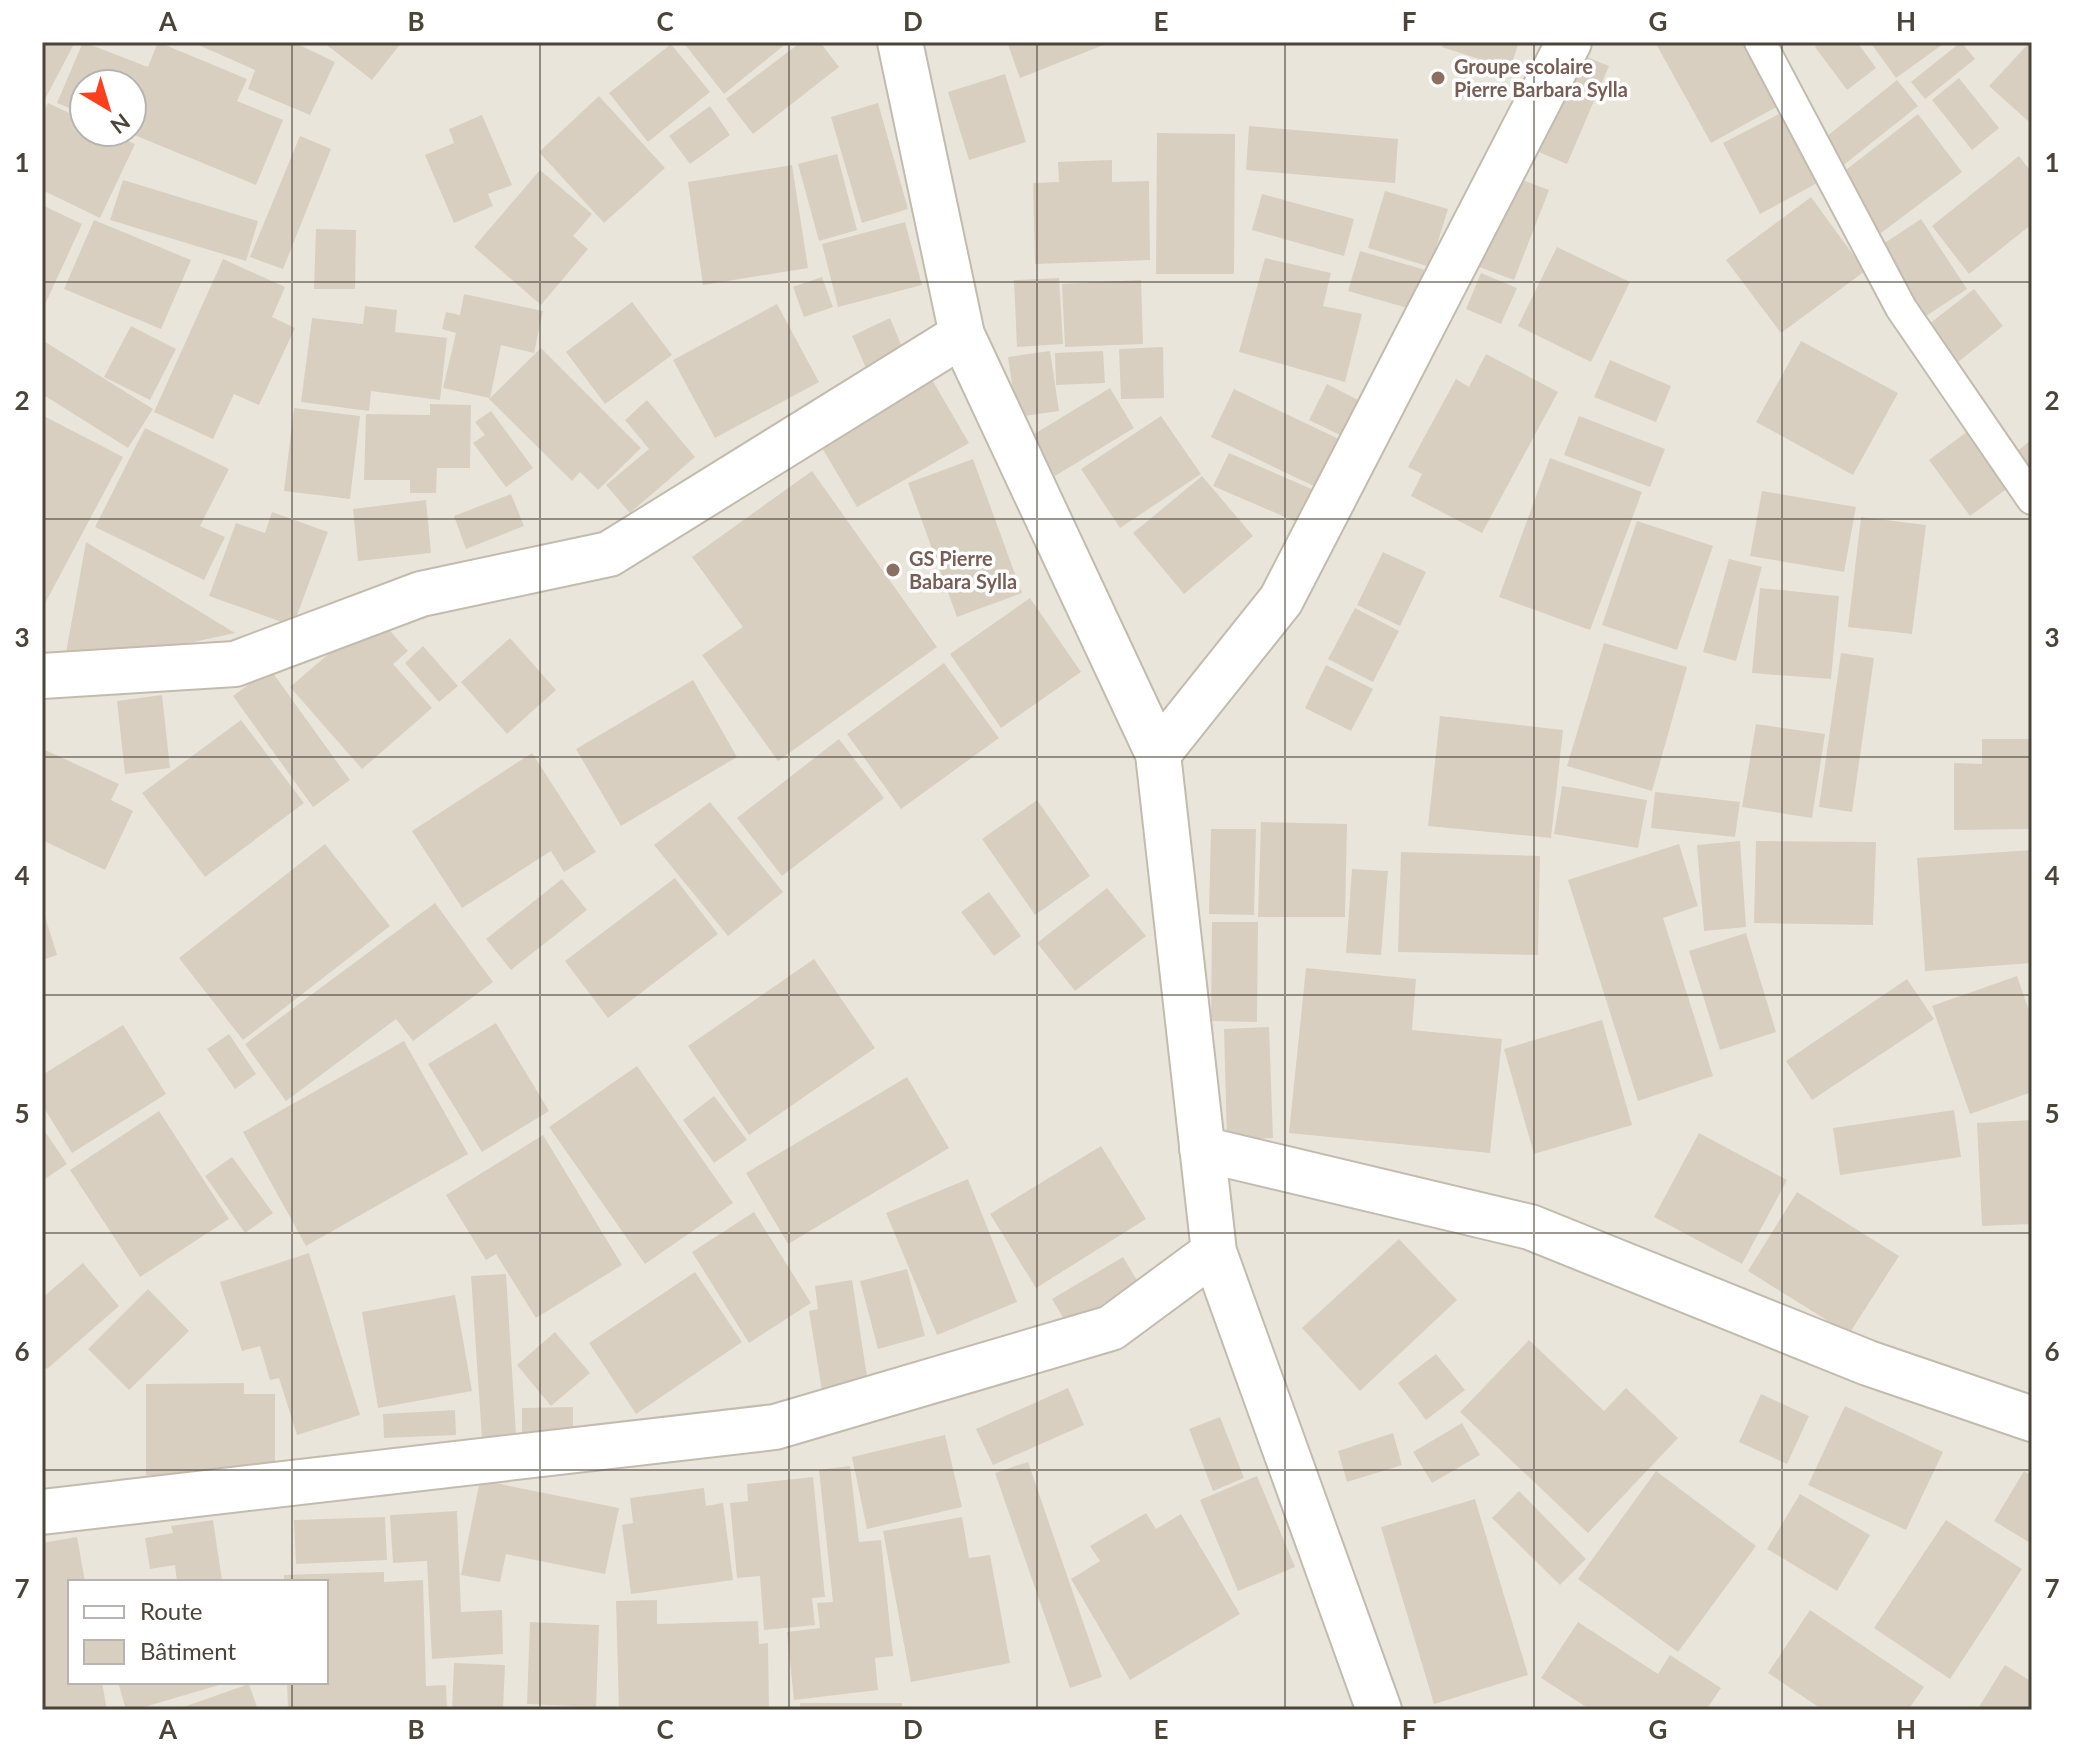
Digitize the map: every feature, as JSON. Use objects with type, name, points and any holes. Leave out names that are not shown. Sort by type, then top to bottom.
[{"type":"street","points":[[900,42],[962,335],[1158,754],[1214,1252],[1379,1710]]},
{"type":"street","points":[[1158,754],[1281,600],[1569,42]]},
{"type":"street","points":[[42,676],[235,664],[421,594],[609,554],[962,335]]},
{"type":"street","points":[[1202,1149],[1530,1227],[1868,1363],[2032,1419]]},
{"type":"street","points":[[42,1512],[775,1427],[1111,1328],[1214,1252]]},
{"type":"lane","points":[[1760,42],[1901,308],[2032,499]]},
{"type":"shaded area","points":[[42,42],[2032,42],[2032,1710],[42,1710]]},
{"type":"building","points":[[42,42],[75,42],[42,105]]},
{"type":"building","points":[[83,42],[148,67],[158,42],[247,79],[237,101],[283,120],[256,185],[148,141],[148,68],[72,68]]},
{"type":"building","points":[[192,42],[293,42],[335,62],[310,115],[248,89],[255,70]]},
{"type":"building","points":[[323,42],[402,42],[372,80]]},
{"type":"building","points":[[683,42],[788,42],[724,94]]},
{"type":"building","points":[[801,42],[820,42],[839,67],[753,134],[726,99]]},
{"type":"building","points":[[1007,42],[1111,42],[1020,78]]},
{"type":"building","points":[[1443,42],[1519,42],[1510,69],[1442,47]]},
{"type":"building","points":[[1655,42],[1746,42],[1780,105],[1711,143]]},
{"type":"building","points":[[1821,42],[1857,42],[1876,68],[1847,90],[1815,47]]},
{"type":"building","points":[[1870,42],[1946,42],[1896,78]]},
{"type":"building","points":[[1961,42],[1975,59],[1925,99],[1911,82]]},
{"type":"building","points":[[2030,42],[2032,116],[2028,121],[1989,86]]},
{"type":"building","points":[[671,44],[710,92],[648,142],[609,93]]},
{"type":"building","points":[[1575,52],[1609,66],[1567,164],[1534,150]]},
{"type":"building","points":[[1005,74],[1026,142],[969,160],[948,92]]},
{"type":"building","points":[[68,77],[68,107],[57,103]]},
{"type":"building","points":[[1959,78],[1999,128],[1972,150],[1932,100]]},
{"type":"building","points":[[1897,80],[1918,106],[1841,167],[1821,141]]},
{"type":"building","points":[[599,96],[665,168],[604,223],[539,152]]},
{"type":"building","points":[[48,103],[68,112],[68,148],[133,148],[100,218],[42,190],[42,116]]},
{"type":"building","points":[[878,103],[908,209],[862,223],[831,117]]},
{"type":"building","points":[[710,106],[730,135],[690,164],[669,136]]},
{"type":"building","points":[[1785,111],[1821,181],[1760,214],[1723,143]]},
{"type":"building","points":[[1918,114],[1962,172],[1881,233],[1838,176]]},
{"type":"building","points":[[482,115],[512,185],[488,194],[493,206],[454,223],[425,155],[454,143],[449,129]]},
{"type":"building","points":[[1249,126],[1398,139],[1395,183],[1246,170]]},
{"type":"building","points":[[1157,133],[1235,134],[1234,274],[1156,274]]},
{"type":"building","points":[[300,136],[331,149],[283,269],[250,257]]},
{"type":"building","points":[[837,154],[857,230],[819,241],[798,164]]},
{"type":"building","points":[[2019,156],[2032,173],[2032,224],[1969,274],[1932,226]]},
{"type":"building","points":[[1112,160],[1112,182],[1149,181],[1150,260],[1035,264],[1033,183],[1059,182],[1058,162]]},
{"type":"building","points":[[792,165],[808,268],[703,285],[688,182]]},
{"type":"building","points":[[540,170],[592,214],[573,236],[588,249],[541,305],[474,247]]},
{"type":"building","points":[[1512,176],[1549,190],[1514,280],[1477,266]]},
{"type":"building","points":[[123,180],[258,221],[246,261],[110,220]]},
{"type":"building","points":[[1385,191],[1448,209],[1430,267],[1368,248]]},
{"type":"building","points":[[1262,194],[1354,219],[1344,256],[1252,230]]},
{"type":"building","points":[[1811,197],[1865,271],[1781,333],[1726,260]]},
{"type":"building","points":[[42,205],[82,224],[42,311]]},
{"type":"building","points":[[1921,219],[1967,289],[1920,320],[1874,250]]},
{"type":"building","points":[[94,220],[191,260],[161,329],[64,289]]},
{"type":"building","points":[[905,222],[922,285],[838,307],[822,244]]},
{"type":"building","points":[[316,229],[356,230],[355,289],[314,289]]},
{"type":"building","points":[[1557,247],[1630,282],[1591,362],[1518,326]]},
{"type":"building","points":[[1360,251],[1429,271],[1418,311],[1348,291]]},
{"type":"building","points":[[1265,258],[1331,273],[1323,306],[1362,314],[1345,382],[1239,352]]},
{"type":"building","points":[[223,259],[285,287],[272,317],[295,328],[259,405],[234,394],[213,439],[154,412]]},
{"type":"building","points":[[1481,273],[1517,288],[1501,324],[1466,309]]},
{"type":"building","points":[[822,277],[833,307],[804,317],[793,287]]},
{"type":"building","points":[[1059,278],[1063,344],[1017,347],[1014,280]]},
{"type":"building","points":[[1141,280],[1143,344],[1065,347],[1062,284]]},
{"type":"building","points":[[1974,289],[2003,326],[1953,366],[1924,328]]},
{"type":"building","points":[[464,294],[543,311],[534,353],[501,345],[490,398],[443,388],[456,333],[442,329],[446,312],[460,315]]},
{"type":"building","points":[[632,302],[672,355],[605,404],[566,352]]},
{"type":"building","points":[[777,304],[819,382],[715,438],[673,360]]},
{"type":"building","points":[[365,306],[397,310],[395,332],[447,338],[440,400],[371,391],[369,411],[301,402],[312,318],[363,324]]},
{"type":"building","points":[[890,318],[904,352],[866,368],[852,336]]},
{"type":"building","points":[[131,326],[176,349],[150,400],[104,377]]},
{"type":"building","points":[[42,340],[153,409],[128,448],[42,394]]},
{"type":"building","points":[[1801,341],[1898,393],[1853,475],[1756,422]]},
{"type":"building","points":[[1163,347],[1164,398],[1121,399],[1119,349]]},
{"type":"building","points":[[541,348],[641,448],[598,490],[580,472],[572,481],[489,399]]},
{"type":"building","points":[[1050,351],[1059,411],[1017,417],[1008,357]]},
{"type":"building","points":[[1103,351],[1105,383],[1056,385],[1055,353]]},
{"type":"building","points":[[1486,354],[1558,392],[1482,533],[1411,496],[1422,474],[1408,467],[1456,379],[1469,387]]},
{"type":"building","points":[[1610,360],[1671,386],[1656,422],[1594,397]]},
{"type":"building","points":[[927,371],[969,443],[857,507],[815,436]]},
{"type":"building","points":[[1327,384],[1358,400],[1340,435],[1309,420]]},
{"type":"building","points":[[1110,388],[1134,428],[1055,476],[1031,436]]},
{"type":"building","points":[[1234,389],[1343,441],[1320,489],[1211,437]]},
{"type":"building","points":[[647,400],[695,457],[630,513],[606,485],[649,449],[625,420]]},
{"type":"building","points":[[430,404],[471,405],[470,468],[437,468],[436,493],[410,493],[410,480],[364,480],[366,414],[430,415]]},
{"type":"building","points":[[294,408],[360,416],[350,499],[284,491]]},
{"type":"building","points":[[491,411],[533,468],[506,487],[473,443],[485,435],[475,422]]},
{"type":"building","points":[[42,415],[123,457],[42,609]]},
{"type":"building","points":[[1161,416],[1201,474],[1120,528],[1081,469]]},
{"type":"building","points":[[1579,416],[1665,449],[1650,487],[1564,455]]},
{"type":"building","points":[[145,428],[229,469],[200,526],[225,537],[204,580],[95,527]]},
{"type":"building","points":[[1972,428],[2013,484],[1970,516],[1929,460]]},
{"type":"building","points":[[2032,439],[2032,487],[2009,458]]},
{"type":"building","points":[[1229,453],[1316,491],[1301,524],[1213,486]]},
{"type":"building","points":[[1550,458],[1642,492],[1590,630],[1499,597]]},
{"type":"building","points":[[973,459],[1022,593],[957,617],[908,483]]},
{"type":"building","points":[[812,471],[937,647],[778,761],[702,655],[743,627],[692,557]]},
{"type":"building","points":[[1202,476],[1253,536],[1184,594],[1133,533]]},
{"type":"building","points":[[1762,491],[1856,507],[1844,572],[1750,556]]},
{"type":"building","points":[[511,494],[524,526],[466,549],[454,516]]},
{"type":"building","points":[[426,500],[431,553],[358,561],[353,509]]},
{"type":"building","points":[[272,512],[328,532],[293,626],[209,596],[236,523],[265,533]]},
{"type":"building","points":[[1861,517],[1926,525],[1912,634],[1848,627]]},
{"type":"building","points":[[1637,521],[1713,546],[1677,650],[1602,625]]},
{"type":"building","points":[[86,542],[235,633],[157,650],[64,664]]},
{"type":"building","points":[[1383,552],[1426,572],[1400,626],[1357,605]]},
{"type":"building","points":[[1729,559],[1762,567],[1736,661],[1703,652]]},
{"type":"building","points":[[1760,588],[1839,596],[1831,679],[1752,673]]},
{"type":"building","points":[[1030,598],[1081,672],[1001,728],[950,654]]},
{"type":"building","points":[[1355,608],[1399,631],[1373,682],[1328,659]]},
{"type":"building","points":[[375,614],[408,651],[393,664],[432,708],[362,769],[290,687]]},
{"type":"building","points":[[510,638],[556,690],[507,734],[461,682]]},
{"type":"building","points":[[1604,643],[1687,667],[1652,791],[1567,766]]},
{"type":"building","points":[[423,646],[458,686],[439,702],[405,663]]},
{"type":"building","points":[[1841,653],[1874,658],[1852,812],[1819,807]]},
{"type":"building","points":[[944,663],[999,738],[901,809],[847,734]]},
{"type":"building","points":[[1326,665],[1373,689],[1351,731],[1305,708]]},
{"type":"building","points":[[270,669],[350,780],[313,807],[233,696]]},
{"type":"building","points":[[693,680],[737,757],[621,826],[576,749]]},
{"type":"building","points":[[162,695],[170,768],[125,774],[117,701]]},
{"type":"building","points":[[1440,716],[1563,730],[1551,838],[1428,826]]},
{"type":"building","points":[[241,720],[304,803],[205,877],[142,793]]},
{"type":"building","points":[[1756,724],[1825,734],[1812,818],[1742,807]]},
{"type":"building","points":[[839,739],[884,798],[782,876],[737,818]]},
{"type":"building","points":[[1982,739],[2032,739],[2032,829],[1954,830],[1954,763],[1982,764]]},
{"type":"building","points":[[45,750],[119,784],[111,800],[133,811],[105,870],[42,840],[42,756]]},
{"type":"building","points":[[532,753],[596,852],[564,872],[551,851],[462,908],[412,831]]},
{"type":"building","points":[[1562,786],[1647,800],[1638,848],[1554,834]]},
{"type":"building","points":[[1655,792],[1740,802],[1735,837],[1651,828]]},
{"type":"building","points":[[1037,800],[1090,876],[1035,915],[982,839]]},
{"type":"building","points":[[710,802],[783,892],[728,936],[654,845]]},
{"type":"building","points":[[1261,822],[1347,824],[1345,917],[1258,917]]},
{"type":"building","points":[[1211,829],[1256,829],[1254,915],[1209,914]]},
{"type":"building","points":[[1740,841],[1746,927],[1704,931],[1697,845]]},
{"type":"building","points":[[1756,841],[1876,842],[1873,925],[1754,923]]},
{"type":"building","points":[[325,844],[390,926],[243,1040],[179,958]]},
{"type":"building","points":[[1679,844],[1698,906],[1663,918],[1713,1076],[1638,1101],[1568,880]]},
{"type":"building","points":[[2032,850],[2032,963],[1925,971],[1917,858]]},
{"type":"building","points":[[1401,852],[1540,856],[1538,955],[1398,952]]},
{"type":"building","points":[[1352,869],[1388,871],[1381,955],[1346,953]]},
{"type":"building","points":[[675,878],[718,934],[608,1018],[565,961]]},
{"type":"building","points":[[562,879],[587,910],[511,970],[486,939]]},
{"type":"building","points":[[1107,888],[1146,936],[1075,991],[1037,943]]},
{"type":"building","points":[[989,892],[1021,936],[994,956],[961,912]]},
{"type":"building","points":[[435,903],[493,982],[413,1041],[396,1019],[286,1101],[245,1044]]},
{"type":"building","points":[[42,907],[57,955],[42,960]]},
{"type":"building","points":[[1212,922],[1258,922],[1257,1022],[1211,1021]]},
{"type":"building","points":[[1746,933],[1776,1032],[1720,1050],[1689,951]]},
{"type":"building","points":[[814,959],[875,1048],[749,1135],[688,1046]]},
{"type":"building","points":[[1306,968],[1416,979],[1412,1030],[1502,1039],[1490,1153],[1289,1133]]},
{"type":"building","points":[[2017,976],[2032,1019],[2032,1092],[1970,1114],[1932,1006]]},
{"type":"building","points":[[1907,979],[1934,1019],[1812,1100],[1786,1061]]},
{"type":"building","points":[[1602,1020],[1632,1125],[1534,1154],[1504,1049]]},
{"type":"building","points":[[496,1023],[549,1111],[482,1152],[428,1064]]},
{"type":"building","points":[[123,1025],[166,1094],[72,1153],[42,1105],[42,1075]]},
{"type":"building","points":[[1269,1027],[1273,1138],[1227,1140],[1224,1029]]},
{"type":"building","points":[[229,1034],[256,1074],[235,1089],[207,1049]]},
{"type":"building","points":[[404,1041],[468,1154],[306,1246],[243,1132]]},
{"type":"building","points":[[637,1066],[733,1203],[645,1264],[549,1127]]},
{"type":"building","points":[[907,1077],[949,1148],[788,1244],[746,1173]]},
{"type":"building","points":[[714,1096],[747,1140],[714,1163],[683,1120]]},
{"type":"building","points":[[1954,1110],[1961,1157],[1840,1175],[1833,1128]]},
{"type":"building","points":[[159,1111],[229,1219],[140,1277],[70,1170]]},
{"type":"building","points":[[2032,1120],[2032,1224],[1982,1226],[1977,1123]]},
{"type":"building","points":[[42,1127],[67,1164],[42,1181]]},
{"type":"building","points":[[1699,1133],[1787,1180],[1742,1264],[1654,1217]]},
{"type":"building","points":[[543,1135],[622,1265],[536,1318],[496,1254],[486,1260],[446,1195]]},
{"type":"building","points":[[1101,1146],[1146,1219],[1036,1288],[990,1214]]},
{"type":"building","points":[[232,1157],[273,1213],[245,1233],[205,1176]]},
{"type":"building","points":[[968,1179],[1017,1302],[937,1335],[886,1213]]},
{"type":"building","points":[[1797,1192],[1899,1256],[1849,1334],[1748,1271]]},
{"type":"building","points":[[754,1212],[811,1303],[749,1343],[692,1252]]},
{"type":"building","points":[[1399,1239],[1457,1300],[1360,1391],[1302,1328]]},
{"type":"building","points":[[309,1253],[360,1415],[297,1435],[279,1378],[270,1380],[260,1346],[242,1351],[220,1282]]},
{"type":"building","points":[[1123,1257],[1138,1282],[1068,1326],[1052,1299]]},
{"type":"building","points":[[83,1263],[119,1306],[47,1369],[42,1363],[42,1298]]},
{"type":"building","points":[[907,1269],[925,1336],[878,1349],[860,1281]]},
{"type":"building","points":[[695,1272],[742,1342],[636,1414],[589,1343]]},
{"type":"building","points":[[506,1274],[516,1435],[482,1438],[471,1276]]},
{"type":"building","points":[[852,1280],[869,1389],[823,1397],[809,1311],[818,1309],[815,1286]]},
{"type":"building","points":[[148,1289],[189,1331],[129,1390],[88,1349]]},
{"type":"building","points":[[455,1295],[472,1391],[378,1408],[362,1312]]},
{"type":"building","points":[[555,1332],[590,1373],[551,1406],[517,1365]]},
{"type":"building","points":[[1529,1340],[1604,1411],[1626,1388],[1678,1438],[1588,1533],[1460,1412]]},
{"type":"building","points":[[1436,1354],[1465,1390],[1426,1420],[1398,1383]]},
{"type":"building","points":[[244,1383],[244,1394],[275,1394],[275,1474],[146,1475],[146,1384]]},
{"type":"building","points":[[1068,1388],[1084,1425],[993,1465],[976,1429]]},
{"type":"building","points":[[1761,1394],[1809,1416],[1787,1464],[1739,1442]]},
{"type":"building","points":[[1845,1406],[1943,1452],[1906,1530],[1808,1485]]},
{"type":"building","points":[[573,1407],[573,1438],[522,1439],[522,1408]]},
{"type":"building","points":[[455,1410],[456,1435],[384,1438],[383,1414]]},
{"type":"building","points":[[1220,1417],[1244,1478],[1213,1491],[1189,1429]]},
{"type":"building","points":[[1462,1423],[1480,1455],[1432,1483],[1413,1452]]},
{"type":"building","points":[[1393,1433],[1402,1465],[1347,1482],[1338,1451]]},
{"type":"building","points":[[945,1435],[962,1507],[867,1529],[852,1457]]},
{"type":"building","points":[[1028,1462],[1102,1677],[1070,1688],[995,1473]]},
{"type":"building","points":[[850,1466],[859,1542],[881,1540],[893,1656],[875,1658],[878,1690],[794,1700],[787,1632],[820,1628],[817,1603],[833,1602],[819,1470]]},
{"type":"building","points":[[1656,1471],[1756,1546],[1678,1652],[1578,1579]]},
{"type":"building","points":[[2024,1471],[2032,1476],[2032,1544],[1994,1521]]},
{"type":"building","points":[[1257,1476],[1295,1567],[1238,1591],[1200,1500]]},
{"type":"building","points":[[813,1477],[825,1597],[812,1598],[815,1625],[764,1630],[760,1576],[737,1578],[730,1503],[748,1501],[747,1484]]},
{"type":"building","points":[[480,1480],[619,1508],[605,1574],[506,1554],[500,1582],[461,1575]]},
{"type":"building","points":[[704,1488],[706,1506],[723,1503],[733,1580],[631,1594],[622,1525],[633,1523],[630,1498]]},
{"type":"building","points":[[1519,1491],[1586,1559],[1560,1585],[1492,1518]]},
{"type":"building","points":[[1800,1494],[1870,1535],[1837,1591],[1767,1549]]},
{"type":"building","points":[[1475,1499],[1528,1675],[1434,1704],[1381,1527]]},
{"type":"building","points":[[457,1511],[461,1612],[502,1610],[503,1654],[432,1659],[427,1561],[393,1563],[390,1515]]},
{"type":"building","points":[[1146,1513],[1156,1529],[1181,1514],[1240,1614],[1130,1680],[1071,1579],[1100,1561],[1090,1546]]},
{"type":"building","points":[[385,1517],[387,1560],[296,1564],[294,1520]]},
{"type":"building","points":[[962,1517],[969,1558],[990,1555],[1010,1663],[911,1682],[883,1531]]},
{"type":"building","points":[[213,1520],[222,1580],[177,1580],[175,1565],[150,1569],[145,1538],[173,1533],[171,1526]]},
{"type":"building","points":[[1946,1520],[2022,1569],[1950,1679],[1874,1628]]},
{"type":"building","points":[[77,1537],[85,1580],[68,1580],[68,1684],[102,1684],[107,1710],[42,1710],[42,1543]]},
{"type":"building","points":[[384,1572],[384,1582],[423,1580],[426,1686],[446,1685],[447,1710],[288,1710],[287,1684],[328,1684],[328,1580],[284,1580],[284,1575]]},
{"type":"building","points":[[657,1600],[657,1624],[758,1621],[759,1644],[768,1643],[769,1710],[619,1710],[616,1601]]},
{"type":"building","points":[[1810,1610],[1924,1687],[1908,1710],[1823,1710],[1768,1673]]},
{"type":"building","points":[[530,1622],[599,1625],[596,1707],[527,1704]]},
{"type":"building","points":[[1578,1622],[1658,1674],[1670,1655],[1721,1688],[1706,1710],[1591,1710],[1541,1678]]},
{"type":"building","points":[[454,1663],[505,1665],[503,1710],[452,1710]]},
{"type":"building","points":[[2005,1665],[2032,1682],[2032,1710],[1977,1710]]},
{"type":"building","points":[[119,1684],[223,1684],[134,1710],[126,1710]]},
{"type":"building","points":[[249,1684],[258,1710],[175,1710]]},
{"type":"building","points":[[800,1703],[902,1703],[902,1710],[800,1710]]},
{"type":"place","name":"Groupe scolaire Pierre Barbara Sylla","points":[[1438,78]]},
{"type":"place","name":"GS Pierre Babara Sylla","points":[[893,570]]}]
